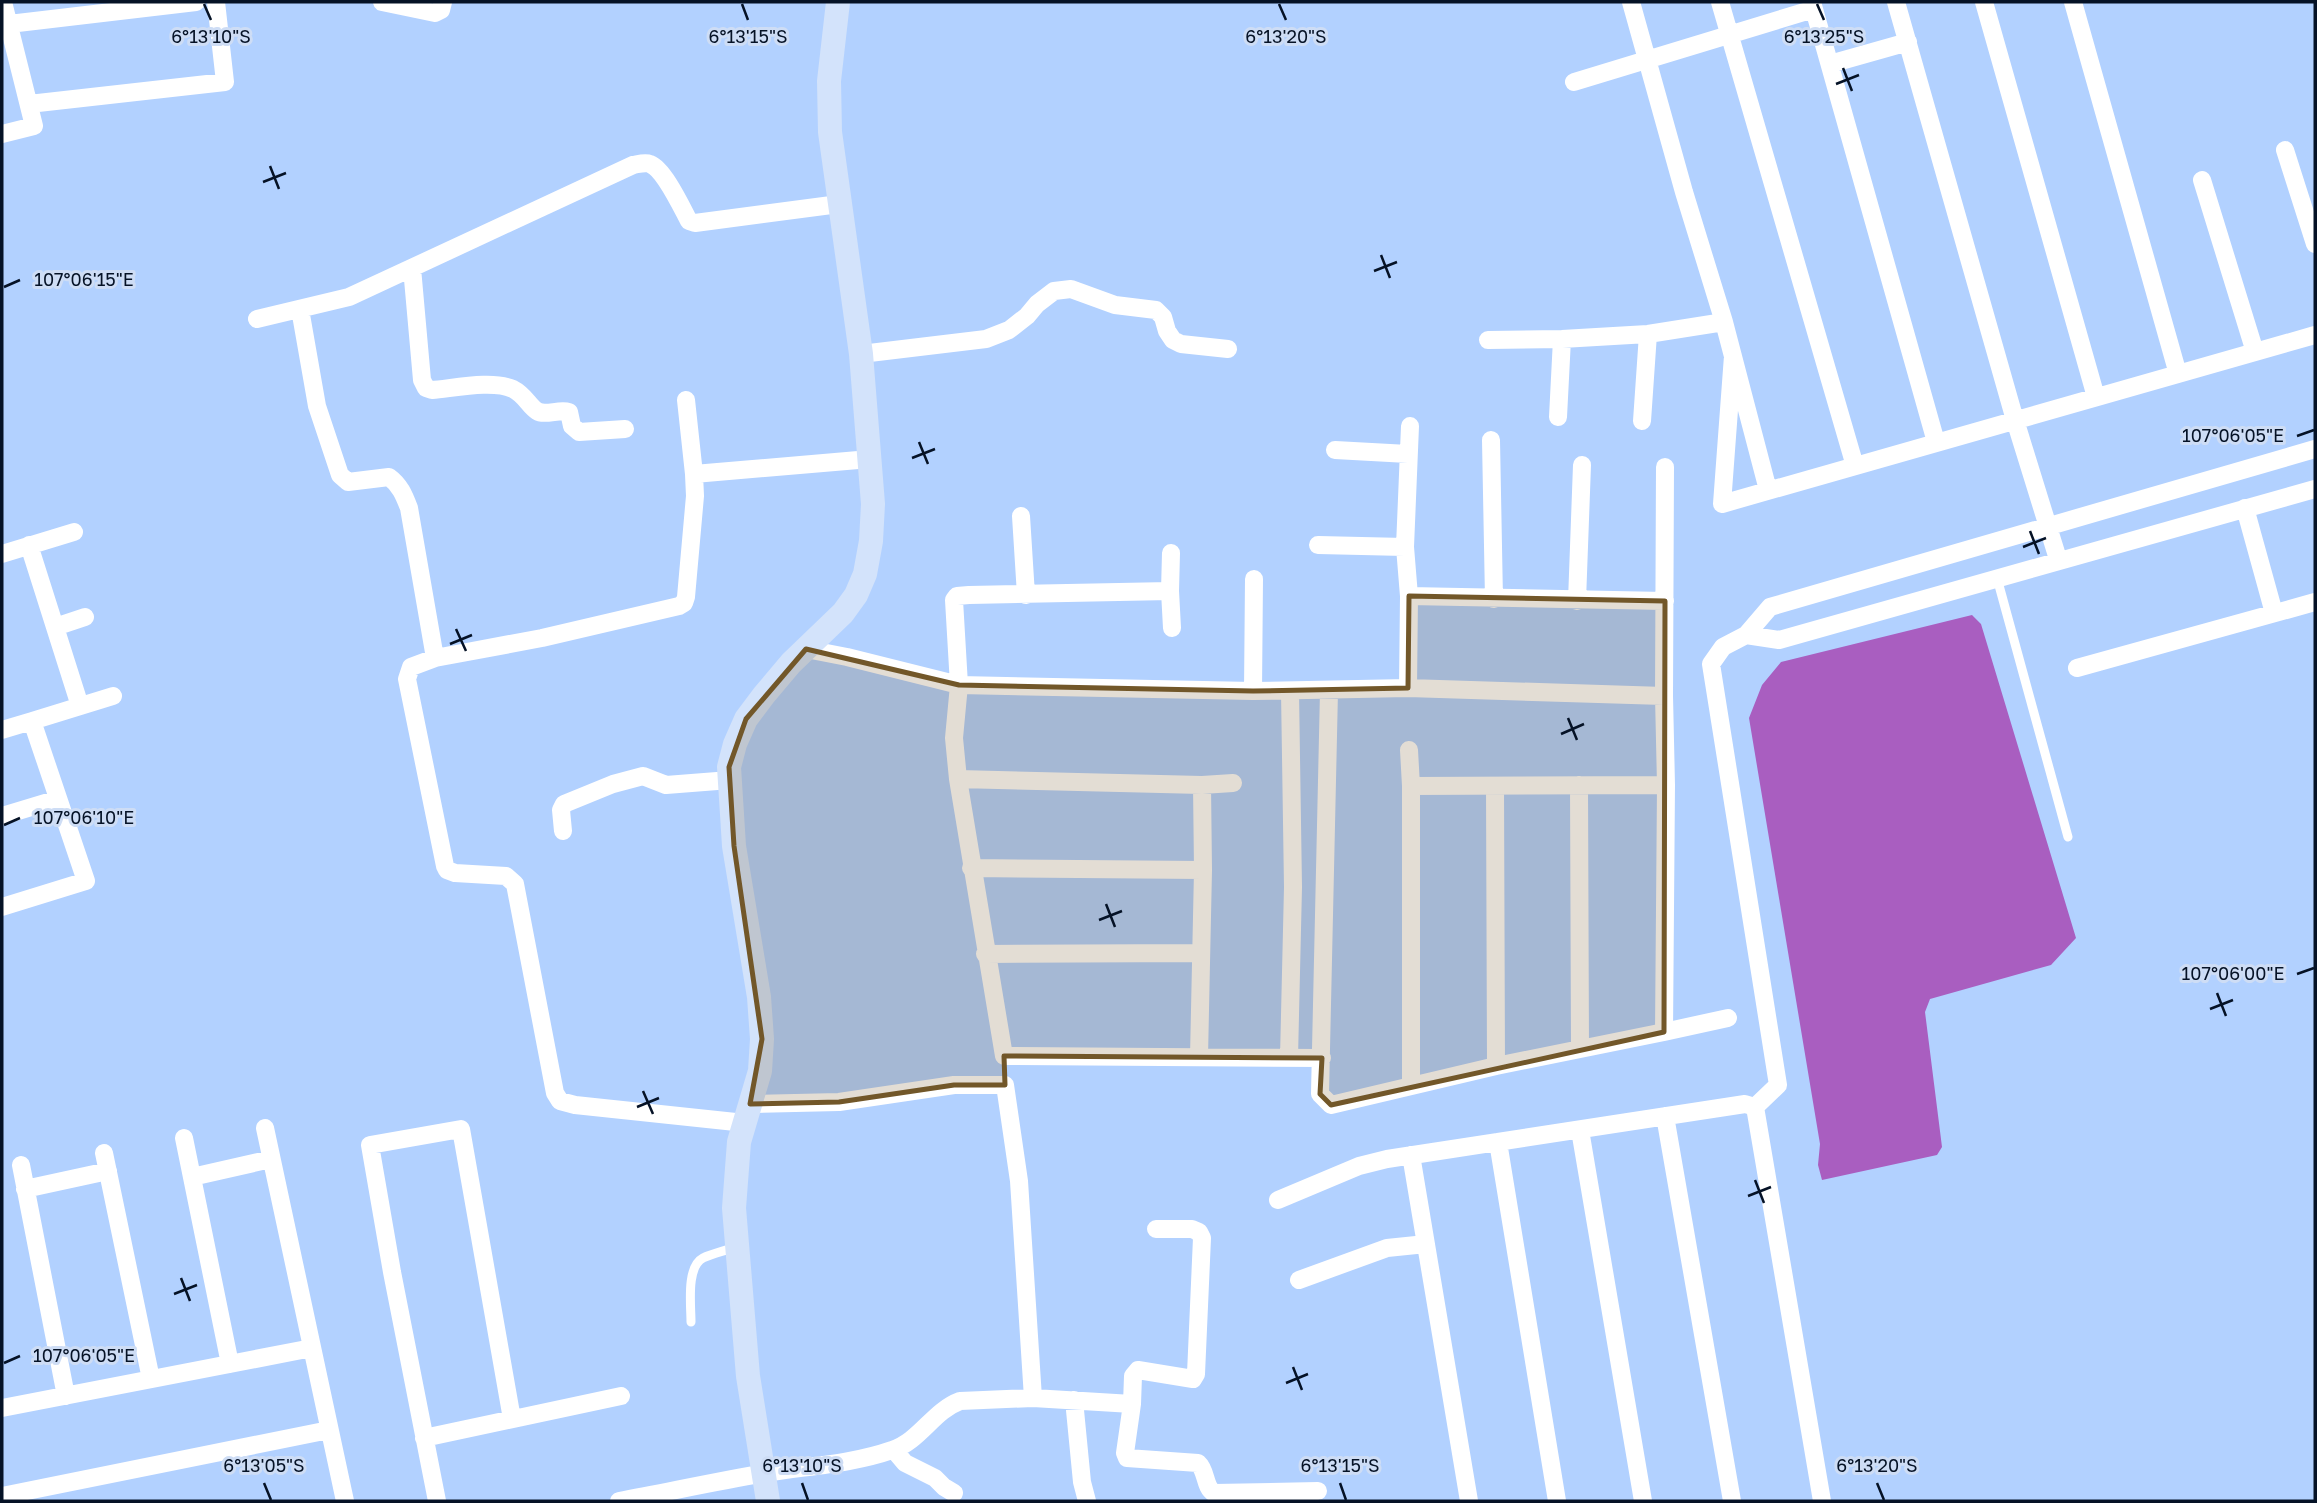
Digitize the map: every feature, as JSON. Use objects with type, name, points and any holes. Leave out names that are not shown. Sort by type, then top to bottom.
[{"type":"street","points":[[2,134],[34,126],[3,2]]},
{"type":"street","points":[[9,24],[196,2]]},
{"type":"street","points":[[29,104],[226,82],[216,2]]},
{"type":"street","points":[[382,2],[435,13],[441,10],[443,2]]},
{"type":"street","points":[[768,1501],[748,1377],[734,1208],[738,1142],[760,1071],[760,997],[734,846],[729,767],[746,719],[778,679],[843,613],[856,595],[865,574],[872,541],[873,504],[862,354],[830,132],[829,81],[838,2]]},
{"type":"street","points":[[1631,2],[1684,192],[1724,322],[1768,490]]},
{"type":"street","points":[[1720,2],[1855,466]]},
{"type":"street","points":[[1896,2],[2015,420],[2058,559]]},
{"type":"street","points":[[1984,2],[2096,397]]},
{"type":"street","points":[[2073,2],[2178,374]]},
{"type":"street","points":[[1574,82],[1813,5],[1936,442]]},
{"type":"street","points":[[1830,64],[1908,43]]},
{"type":"street","points":[[2285,150],[2315,244]]},
{"type":"street","points":[[257,319],[349,297],[633,165],[653,165],[660,172],[689,221],[695,223],[839,204]]},
{"type":"street","points":[[2202,180],[2255,352]]},
{"type":"street","points":[[412,268],[422,380],[426,388],[432,390],[500,385],[522,395],[535,411],[569,412],[572,426],[579,432],[625,429]]},
{"type":"street","points":[[862,354],[986,339],[1009,330],[1054,291],[1071,289],[1115,305],[1156,310],[1163,317],[1173,340],[1181,344],[1228,349]]},
{"type":"street","points":[[300,309],[317,406],[340,475],[348,482],[390,477],[403,492],[409,508],[435,658]]},
{"type":"street","points":[[1488,340],[1648,334],[1724,322]]},
{"type":"street","points":[[1642,421],[1648,334]]},
{"type":"street","points":[[1732,356],[1722,504],[2315,335]]},
{"type":"street","points":[[1558,417],[1562,339]]},
{"type":"street","points":[[686,400],[695,496],[684,603],[542,638],[435,658],[411,667],[407,679],[447,870],[455,873],[506,876],[515,884],[555,1093],[561,1101],[575,1105],[748,1113],[954,1085],[1005,1085]]},
{"type":"street","points":[[1408,688],[1409,597],[1405,547],[1410,426]]},
{"type":"street","points":[[1491,440],[1493,599]]},
{"type":"street","points":[[1755,1107],[1778,1085],[1711,664],[1723,647],[1746,635],[1770,607],[2315,449]]},
{"type":"street","points":[[1335,450],[1408,454]]},
{"type":"street","points":[[694,474],[870,459]]},
{"type":"street","points":[[1577,601],[1583,464]]},
{"type":"street","points":[[1664,1032],[1667,786],[1664,696],[1665,467]]},
{"type":"street","points":[[1746,635],[1779,640],[2058,559],[2315,489]]},
{"type":"street","points":[[2245,508],[2274,613]]},
{"type":"street","points":[[1021,516],[1026,595]]},
{"type":"street","points":[[2,554],[74,531]]},
{"type":"street","points":[[29,545],[80,706]]},
{"type":"street","points":[[1318,545],[1405,547]]},
{"type":"street","points":[[1171,553],[1172,628]]},
{"type":"street","points":[[1253,691],[1254,579]]},
{"type":"street","points":[[1033,1398],[1019,1181],[1005,1085],[1004,1056],[958,779],[954,738],[959,685],[954,600],[957,596],[1170,592]]},
{"type":"street","points":[[1409,597],[1665,601]]},
{"type":"street","points":[[2077,668],[2315,602]]},
{"type":"street","points":[[55,627],[85,618]]},
{"type":"street","points":[[806,649],[860,659],[959,685],[1253,691],[1408,688],[1664,696]]},
{"type":"street","points":[[1289,1058],[1293,887],[1290,691]]},
{"type":"street","points":[[1329,691],[1320,1094],[1331,1105],[1496,1066],[1728,1018]]},
{"type":"street","points":[[2,730],[113,696]]},
{"type":"street","points":[[2,907],[86,881],[32,721]]},
{"type":"street","points":[[1409,750],[1411,1086]]},
{"type":"street","points":[[563,831],[561,810],[564,804],[613,784],[643,776],[666,785],[730,780]]},
{"type":"street","points":[[958,779],[1202,785],[1233,783]]},
{"type":"street","points":[[1199,1057],[1202,785]]},
{"type":"street","points":[[1579,785],[1580,1049]]},
{"type":"street","points":[[1411,786],[1667,786]]},
{"type":"street","points":[[1495,786],[1496,1066]]},
{"type":"street","points":[[2,816],[58,799]]},
{"type":"street","points":[[971,868],[1203,870]]},
{"type":"street","points":[[985,954],[1201,953]]},
{"type":"street","points":[[1004,1056],[1322,1058]]},
{"type":"street","points":[[1278,1200],[1359,1166],[1745,1104],[1755,1107]]},
{"type":"street","points":[[1755,1107],[1822,1501]]},
{"type":"street","points":[[1665,1116],[1732,1501]]},
{"type":"street","points":[[265,1128],[345,1501]]},
{"type":"street","points":[[437,1501],[370,1145],[461,1129],[512,1419]]},
{"type":"street","points":[[1580,1130],[1643,1501]]},
{"type":"street","points":[[184,1138],[230,1364]]},
{"type":"street","points":[[1498,1142],[1557,1501]]},
{"type":"street","points":[[104,1153],[151,1379]]},
{"type":"street","points":[[1411,1156],[1469,1501]]},
{"type":"street","points":[[192,1177],[271,1158]]},
{"type":"street","points":[[20,1165],[66,1396]]},
{"type":"street","points":[[25,1189],[108,1171]]},
{"type":"street","points":[[1156,1229],[1192,1229],[1199,1232],[1202,1238],[1196,1374],[1189,1380],[1138,1370],[1133,1376],[1125,1453],[1127,1458],[1198,1463],[1203,1469],[1209,1490],[1214,1493],[1318,1491]]},
{"type":"street","points":[[1299,1280],[1387,1248],[1426,1244]]},
{"type":"street","points":[[2,1408],[312,1348]]},
{"type":"street","points":[[424,1438],[621,1396]]},
{"type":"street","points":[[620,1501],[765,1473],[863,1458],[894,1450],[914,1439],[918,1432],[950,1405],[960,1401],[1033,1398],[1132,1404]]},
{"type":"street","points":[[1074,1400],[1082,1482],[1087,1501]]},
{"type":"street","points":[[2,1496],[330,1430]]},
{"type":"street","points":[[894,1450],[905,1463],[935,1478],[954,1493]]},
{"type":"lane","points":[[1997,578],[2068,837]]},
{"type":"lane","points":[[691,1322],[694,1267],[703,1258],[737,1247]]},
{"type":"highlighted area","points":[[1409,596],[1665,601],[1664,1032],[1331,1105],[1320,1094],[1322,1058],[1004,1056],[1005,1085],[954,1085],[839,1102],[750,1104],[762,1039],[734,846],[729,767],[746,719],[806,649],[959,685],[1253,691],[1408,688]]},
{"type":"shaded area","points":[[1972,615],[1981,624],[2076,938],[2051,965],[1930,999],[1925,1012],[1942,1147],[1937,1155],[1822,1180],[1818,1165],[1820,1144],[1749,718],[1762,685],[1781,662]]}]
